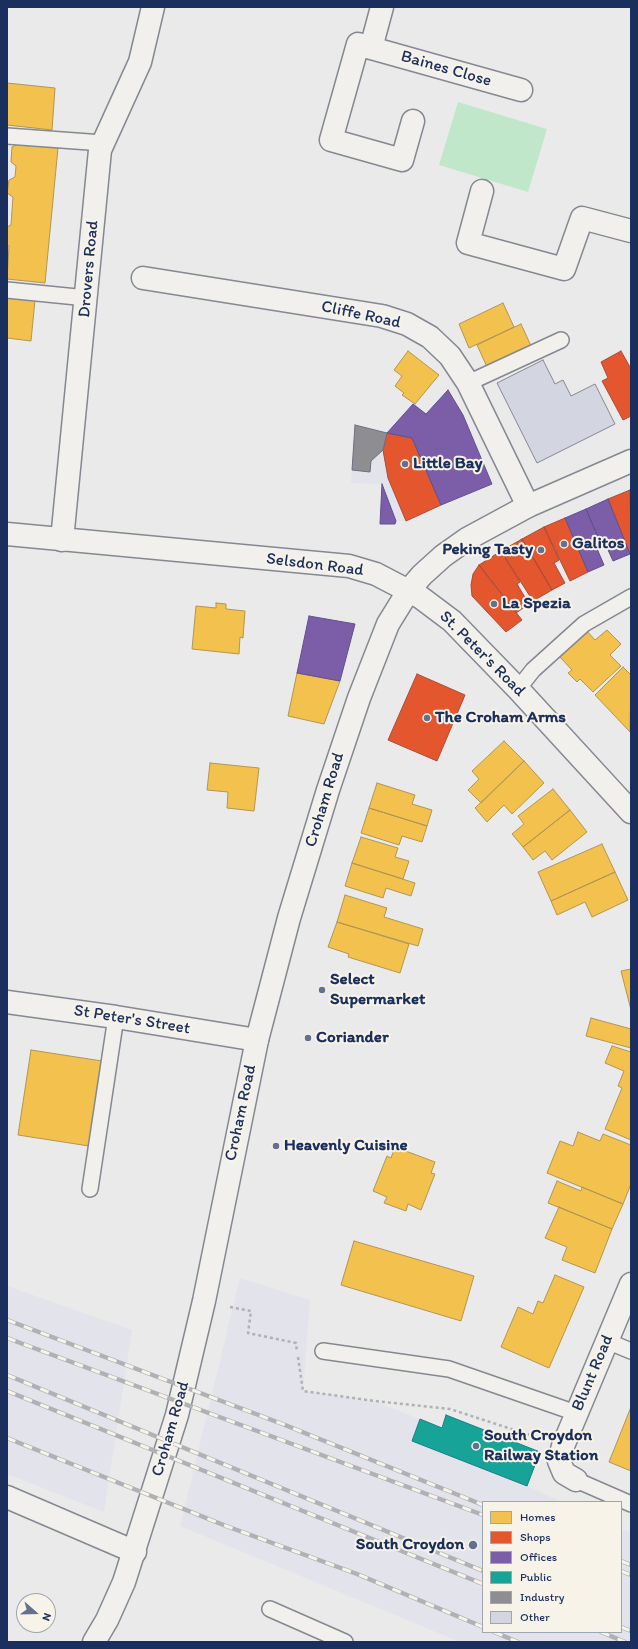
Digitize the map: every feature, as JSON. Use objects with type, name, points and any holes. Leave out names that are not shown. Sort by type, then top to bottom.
[{"type":"street","name":"Drovers Road","points":[[62,540],[87,298],[100,150],[140,62],[153,7]]},
{"type":"street","points":[[371,48],[382,7]]},
{"type":"street","name":"Baines Close","points":[[413,121],[402,160],[331,140],[358,44],[521,90]]},
{"type":"street","points":[[482,191],[468,243],[564,270],[582,218],[631,231]]},
{"type":"street","name":"Cliffe Road","points":[[143,278],[382,316],[407,324],[430,336],[450,356],[468,383],[528,506]]},
{"type":"street","points":[[409,590],[432,566],[467,539],[528,506],[631,461]]},
{"type":"street","name":"Selsdon Road","points":[[7,534],[349,566],[376,574],[409,590]]},
{"type":"street","name":"St. Peter's Road","points":[[409,590],[439,610],[452,621],[518,689],[631,812]]},
{"type":"street","name":"Croham Road","points":[[94,1642],[107,1620],[124,1582],[177,1416],[204,1301],[257,1040],[289,918],[342,747],[359,698],[388,624],[409,590]]},
{"type":"street","name":"St Peter's Street","points":[[7,1002],[116,1017],[257,1040]]},
{"type":"street","name":"Blunt Road","points":[[576,1480],[564,1473],[559,1461],[563,1446],[631,1284]]},
{"type":"street","points":[[7,1497],[134,1552]]},
{"type":"lane","points":[[7,136],[103,143]]},
{"type":"lane","points":[[7,290],[87,298]]},
{"type":"lane","points":[[468,383],[561,340]]},
{"type":"lane","points":[[518,689],[533,670],[584,624],[631,597]]},
{"type":"lane","points":[[90,1189],[116,1017]]},
{"type":"lane","points":[[607,1341],[631,1351]]},
{"type":"lane","points":[[323,1351],[449,1369],[576,1414]]},
{"type":"lane","points":[[576,1480],[631,1504]]},
{"type":"lane","points":[[270,1609],[345,1642]]},
{"type":"path","points":[[228,1306],[251,1311],[248,1333],[296,1343],[303,1391],[375,1401],[450,1408],[563,1446]]},
{"type":"path","points":[[511,1440],[515,1430]]},
{"type":"shaded area","points":[[355,425],[387,433],[383,450],[388,478],[406,521],[396,521],[382,484],[351,483]]},
{"type":"shaded area","points":[[240,1278],[310,1300],[303,1391],[375,1401],[441,1428],[446,1415],[540,1452],[527,1486],[560,1501],[482,1501],[482,1633],[622,1633],[622,1529],[631,1533],[631,1642],[460,1642],[180,1526]]},
{"type":"shaded area","points":[[7,1286],[132,1330],[104,1512],[7,1474]]},
{"type":"green space","points":[[458,102],[547,129],[528,192],[439,165]]},
{"type":"building: Homes","points":[[7,83],[55,88],[52,130],[7,125]]},
{"type":"building: Homes","points":[[18,144],[58,148],[45,283],[7,279],[9,246],[7,245],[7,227],[11,225],[13,197],[7,193],[9,180],[15,177],[16,166],[11,162],[12,147]]},
{"type":"building: Homes","points":[[7,297],[35,300],[31,341],[7,338]]},
{"type":"building: Homes","points":[[503,303],[514,327],[469,348],[459,324]]},
{"type":"building: Homes","points":[[521,324],[532,348],[488,369],[477,345]]},
{"type":"building: Homes","points":[[408,351],[439,375],[415,404],[402,395],[404,393],[395,386],[402,376],[394,370]]},
{"type":"building: Homes","points":[[216,603],[226,604],[226,609],[245,611],[243,638],[240,637],[239,654],[192,649],[196,606],[216,608]]},
{"type":"building: Homes","points":[[586,630],[595,640],[607,630],[621,644],[610,655],[621,666],[593,692],[580,679],[577,682],[568,673],[572,670],[559,656]]},
{"type":"building: Homes","points":[[623,667],[631,675],[630,732],[595,695]]},
{"type":"building: Homes","points":[[297,673],[340,681],[324,724],[288,716]]},
{"type":"building: Homes","points":[[504,741],[524,761],[481,803],[468,790],[479,779],[472,771]]},
{"type":"building: Homes","points":[[524,761],[544,783],[512,814],[504,805],[487,822],[475,808]]},
{"type":"building: Homes","points":[[210,763],[259,768],[254,811],[227,808],[228,792],[207,790]]},
{"type":"building: Homes","points":[[377,783],[415,795],[412,804],[432,810],[427,826],[369,808]]},
{"type":"building: Homes","points":[[553,789],[570,810],[523,847],[512,834],[524,824],[518,816]]},
{"type":"building: Homes","points":[[369,808],[427,826],[422,842],[402,836],[399,845],[361,833]]},
{"type":"building: Homes","points":[[570,810],[587,832],[552,860],[545,851],[533,860],[523,847]]},
{"type":"building: Homes","points":[[361,837],[398,848],[395,857],[409,861],[403,879],[352,863]]},
{"type":"building: Homes","points":[[602,844],[615,872],[551,901],[538,872]]},
{"type":"building: Homes","points":[[352,863],[415,883],[411,896],[386,888],[383,898],[345,886]]},
{"type":"building: Homes","points":[[615,872],[628,900],[592,917],[585,902],[557,915],[551,901]]},
{"type":"building: Homes","points":[[345,895],[387,908],[384,917],[423,929],[418,946],[337,922]]},
{"type":"building: Homes","points":[[337,922],[409,944],[400,973],[348,957],[349,954],[328,947]]},
{"type":"building: Homes","points":[[631,969],[631,1010],[621,971]]},
{"type":"building: Homes","points":[[591,1018],[631,1029],[631,1048],[586,1036]]},
{"type":"building: Homes","points":[[612,1046],[631,1052],[631,1140],[605,1129],[622,1088],[618,1086],[624,1071],[605,1063]]},
{"type":"building: Homes","points":[[31,1050],[102,1061],[89,1146],[18,1135]]},
{"type":"building: Homes","points":[[578,1132],[600,1141],[603,1134],[631,1145],[631,1184],[623,1204],[547,1173],[560,1141],[573,1146]]},
{"type":"building: Homes","points":[[395,1147],[435,1162],[431,1173],[435,1174],[421,1210],[408,1204],[406,1211],[384,1203],[387,1197],[373,1191],[387,1156],[391,1158]]},
{"type":"building: Homes","points":[[557,1181],[581,1191],[582,1187],[623,1204],[612,1229],[548,1203]]},
{"type":"building: Homes","points":[[559,1207],[612,1229],[595,1273],[562,1260],[567,1247],[545,1238]]},
{"type":"building: Homes","points":[[354,1241],[474,1276],[461,1321],[341,1285]]},
{"type":"building: Homes","points":[[555,1275],[584,1287],[549,1368],[501,1347],[518,1307],[533,1314],[538,1301],[543,1303]]},
{"type":"building: Homes","points":[[631,1407],[631,1471],[609,1462]]},
{"type":"building: Shops","points":[[621,351],[630,367],[631,366],[631,416],[623,420],[602,381],[608,378],[601,362]]},
{"type":"building: Shops","name":"Little Bay","points":[[387,433],[412,438],[441,505],[406,521],[388,478],[383,450]]},
{"type":"building: Shops","points":[[630,490],[631,554],[608,499]]},
{"type":"building: Shops","name":"Galitos","points":[[565,518],[588,572],[570,581],[544,527]]},
{"type":"building: Shops","name":"Peking Tasty","points":[[544,527],[559,560],[554,563],[565,583],[552,590],[522,539]]},
{"type":"building: Shops","points":[[522,539],[552,590],[533,601],[501,551]]},
{"type":"building: Shops","points":[[501,551],[520,582],[517,584],[529,604],[516,613],[479,565]]},
{"type":"building: Shops","name":"La Spezia","points":[[479,565],[522,620],[506,632],[472,596],[471,585],[473,574]]},
{"type":"building: Shops","name":"The Croham Arms","points":[[417,674],[465,695],[437,761],[388,740]]},
{"type":"building: Offices","points":[[448,390],[463,415],[492,484],[441,505],[412,438],[387,433],[413,404],[426,414]]},
{"type":"building: Offices","points":[[382,484],[396,521],[395,524],[380,524]]},
{"type":"building: Offices","points":[[608,499],[630,554],[613,561],[604,541],[600,542],[586,509]]},
{"type":"building: Offices","points":[[586,509],[600,542],[595,544],[604,565],[588,572],[565,518]]},
{"type":"building: Offices","points":[[309,616],[355,624],[340,681],[297,673]]},
{"type":"building: Public","name":"South Croydon Railway Station","points":[[446,1415],[540,1452],[527,1486],[412,1441],[420,1419],[442,1428]]},
{"type":"building: Industry","points":[[355,425],[387,433],[383,450],[371,461],[370,472],[352,470]]},
{"type":"building: Other","points":[[543,360],[555,384],[563,380],[571,396],[595,384],[615,424],[537,463],[497,383]]},
{"type":"railway","points":[[7,1320],[285,1425],[482,1505]]},
{"type":"railway","points":[[7,1338],[482,1515]]},
{"type":"railway","points":[[7,1375],[482,1571]]},
{"type":"railway","points":[[7,1391],[482,1584]]},
{"type":"railway","points":[[7,1438],[226,1526],[357,1574],[482,1627]]},
{"type":"railway","points":[[622,1561],[631,1565]]},
{"type":"railway","points":[[622,1571],[631,1575]]},
{"type":"railway","points":[[622,1627],[631,1631]]},
{"type":"railway","points":[[496,1633],[518,1642]]},
{"type":"railway","points":[[603,1633],[625,1642]]},
{"type":"place","name":"Little Bay","points":[[405,464]]},
{"type":"place","name":"Galitos","points":[[564,544]]},
{"type":"place","name":"Peking Tasty","points":[[541,550]]},
{"type":"place","name":"La Spezia","points":[[494,604]]},
{"type":"place","name":"The Croham Arms","points":[[427,718]]},
{"type":"place","name":"Select Supermarket","points":[[322,990]]},
{"type":"place","name":"Coriander","points":[[308,1038]]},
{"type":"place","name":"Heavenly Cuisine","points":[[276,1146]]},
{"type":"place","name":"South Croydon Railway Station","points":[[476,1446]]},
{"type":"place","name":"South Croydon","points":[[473,1545]]}]
